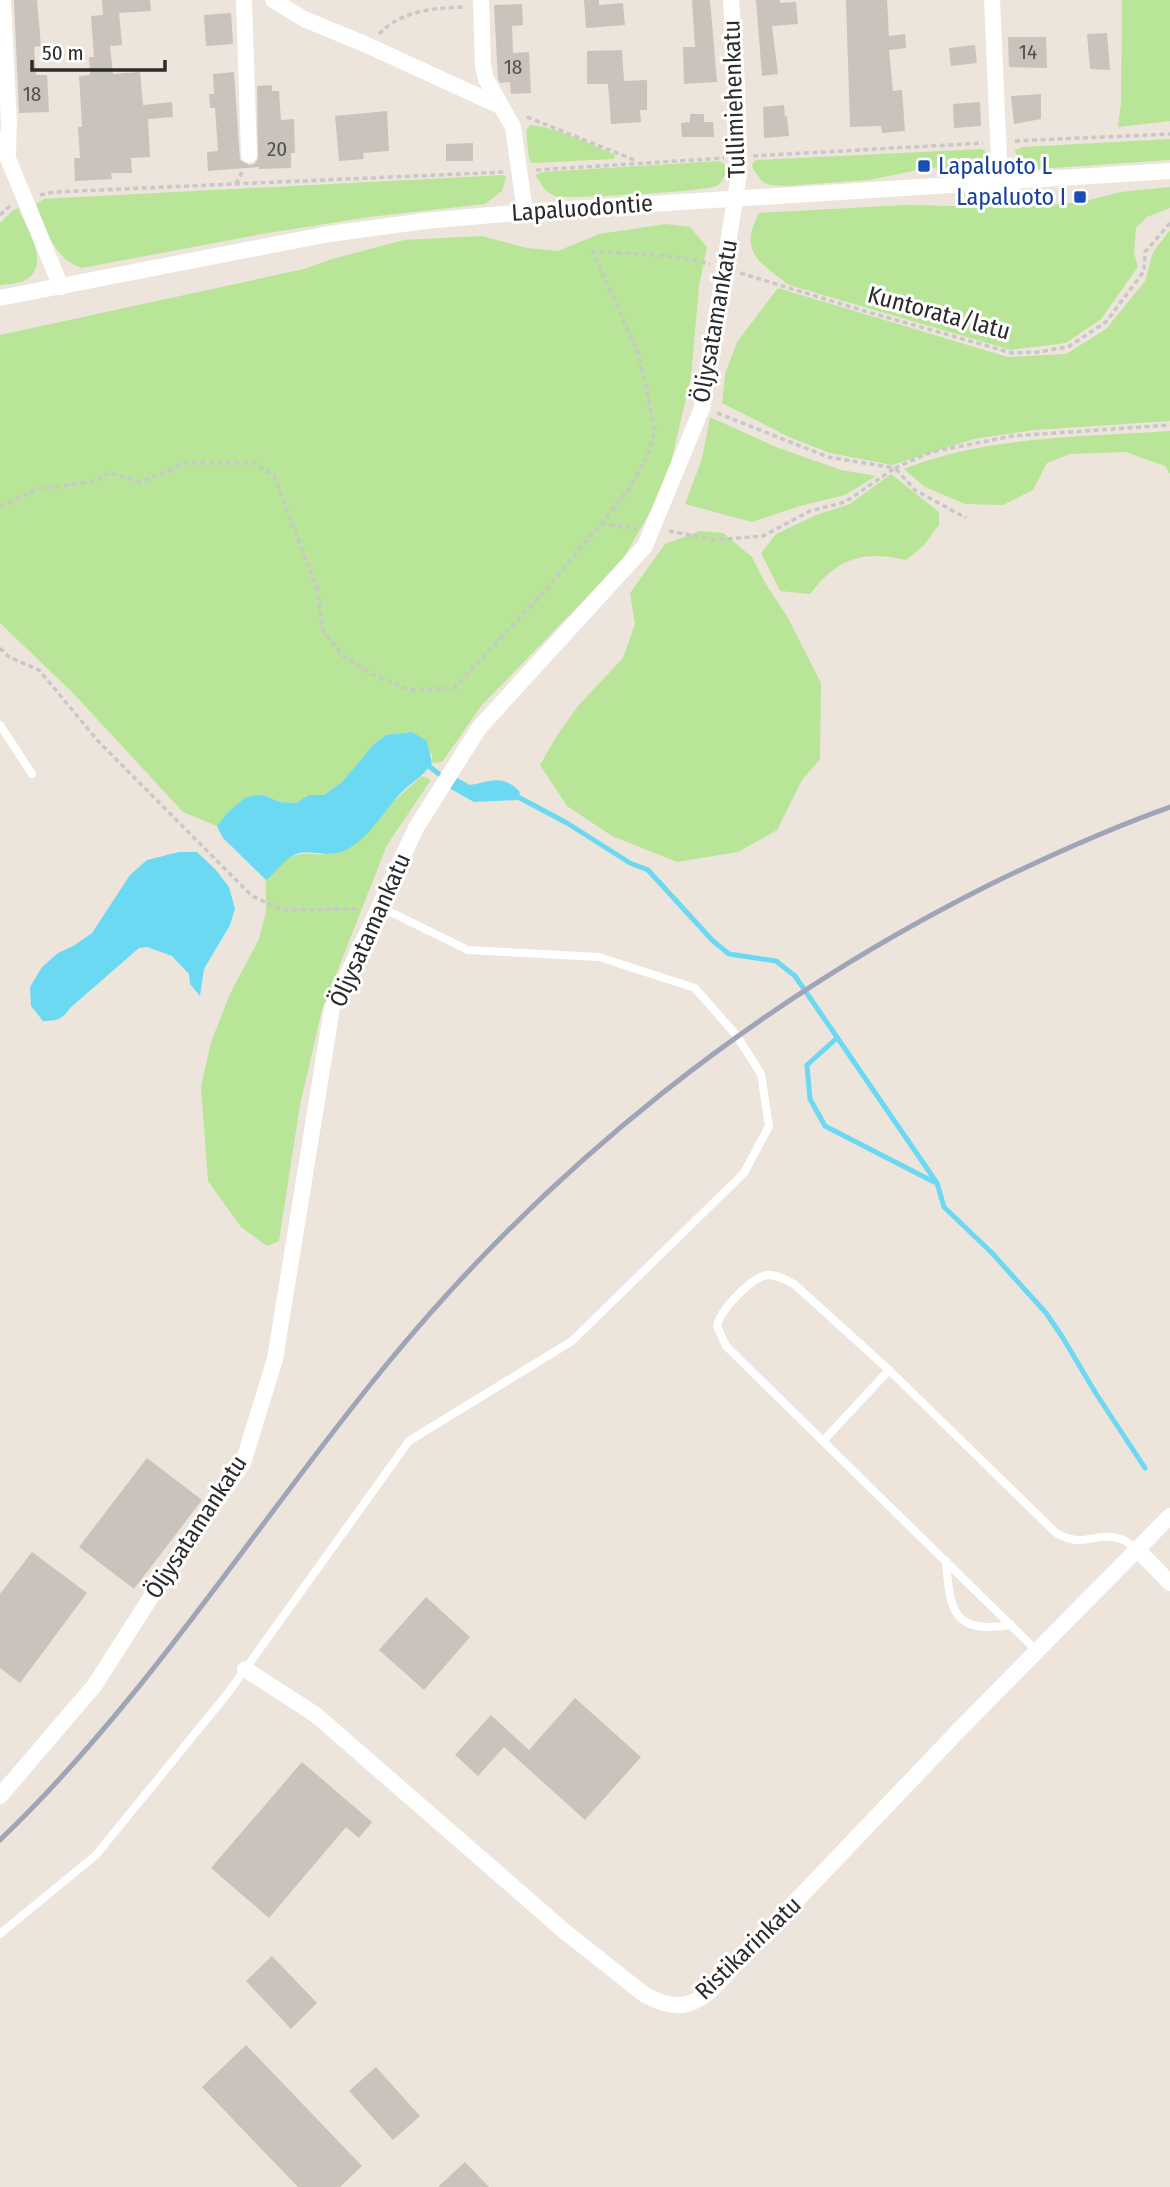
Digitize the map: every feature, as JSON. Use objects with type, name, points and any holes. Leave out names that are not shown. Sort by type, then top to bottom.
[{"type":"street","points":[[3,0],[9,124],[4,162]]},
{"type":"street","points":[[244,0],[248,155]]},
{"type":"street","points":[[272,0],[304,19],[502,107]]},
{"type":"street","name":"Tullimiehenkatu","points":[[731,0],[740,157],[736,198]]},
{"type":"street","points":[[992,0],[1000,182]]},
{"type":"street","points":[[481,3],[483,66],[486,79],[513,127],[524,212]]},
{"type":"street","points":[[0,139],[4,162],[23,198],[61,287]]},
{"type":"street","name":"Lapaluodontie","points":[[0,298],[329,234],[425,220],[1170,171]]},
{"type":"street","name":"Öljysatamankatu","points":[[0,1796],[94,1686],[169,1569],[243,1463],[275,1359],[332,1008],[416,828],[479,728],[645,546],[702,408],[736,198]]},
{"type":"street","name":"Ristikarinkatu","points":[[245,1669],[316,1715],[564,1931],[645,1995],[659,2003],[687,2006],[712,1990],[961,1728],[1170,1517]]},
{"type":"street","points":[[1137,1549],[1170,1583]]},
{"type":"lane","points":[[0,725],[32,774]]},
{"type":"lane","points":[[0,1934],[96,1855],[228,1693],[409,1441],[572,1341],[744,1173],[769,1126],[761,1074],[737,1036],[695,988],[599,957],[468,950],[380,907]]},
{"type":"lane","points":[[1037,1651],[726,1346],[717,1326],[722,1312],[757,1279],[773,1275],[794,1284],[889,1370],[1056,1533],[1075,1541],[1115,1537],[1137,1549]]},
{"type":"lane","points":[[823,1441],[889,1370]]},
{"type":"lane","points":[[946,1561],[948,1589],[958,1616],[975,1627],[1011,1625]]},
{"type":"path","points":[[367,45],[385,27],[403,17],[423,10],[481,3]]},
{"type":"path","points":[[502,107],[640,162]]},
{"type":"path","points":[[0,215],[23,198],[54,192],[520,171],[640,162],[1170,134]]},
{"type":"path","name":"Kuntorata/latu","points":[[601,524],[629,489],[648,455],[655,430],[639,355],[593,252],[696,260],[1012,353],[1038,352],[1068,347],[1105,322],[1144,271],[1145,252],[1170,223]]},
{"type":"path","points":[[702,408],[828,457],[895,468],[915,490],[966,517]]},
{"type":"path","points":[[0,506],[37,489],[96,481],[109,473],[141,482],[186,463],[254,463],[274,476],[317,589],[323,631],[343,656],[372,674],[410,690],[454,688],[541,595],[601,524],[625,528],[652,528],[715,540],[763,536],[810,511],[845,502],[895,468],[931,453],[1012,436],[1170,425]]},
{"type":"path","points":[[0,648],[9,657],[38,670],[98,741],[252,896],[282,910],[380,907]]},
{"type":"green space","points":[[1122,0],[1170,0],[1170,121],[1118,127],[1121,103]]},
{"type":"green space","points":[[530,125],[573,136],[614,154],[615,157],[532,163],[529,159],[526,130]]},
{"type":"green space","points":[[1170,139],[1170,160],[1039,169],[1023,164],[1015,150],[1023,147]]},
{"type":"green space","points":[[982,149],[985,151],[985,157],[976,167],[927,168],[869,180],[785,186],[769,185],[762,181],[752,164],[756,160]]},
{"type":"green space","points":[[720,161],[727,166],[718,185],[668,192],[557,197],[546,191],[535,175],[542,172]]},
{"type":"green space","points":[[506,177],[502,191],[485,204],[369,217],[82,268],[72,264],[58,251],[36,204],[44,199],[60,198]]},
{"type":"green space","points":[[1170,187],[1170,208],[1147,217],[1136,228],[1134,253],[1138,267],[1101,319],[1066,343],[1011,350],[789,285],[761,263],[752,247],[753,226],[759,213],[904,205],[1021,207],[1082,202],[1121,192]]},
{"type":"green space","points":[[18,208],[31,235],[37,264],[34,272],[24,281],[0,285],[0,223]]},
{"type":"green space","points":[[666,224],[690,227],[707,247],[699,286],[691,377],[666,484],[622,561],[482,705],[442,762],[432,763],[432,755],[412,732],[386,735],[374,744],[342,782],[324,795],[309,795],[296,803],[280,802],[263,795],[228,812],[217,826],[183,812],[72,692],[0,623],[0,335],[304,269],[404,240],[482,236],[527,248],[558,251],[599,234]]},
{"type":"green space","points":[[1170,230],[1170,421],[1035,430],[974,439],[892,465],[830,453],[791,438],[722,403],[725,374],[737,342],[778,288],[1008,357],[1066,354],[1106,329],[1145,281],[1153,252]]},
{"type":"green space","points":[[710,417],[776,447],[841,470],[876,476],[845,495],[752,522],[685,504],[702,459]]},
{"type":"green space","points":[[1170,431],[1170,474],[1165,466],[1126,452],[1070,454],[1047,463],[1033,490],[1003,505],[965,504],[925,487],[904,469],[936,458],[1002,444]]},
{"type":"green space","points":[[891,474],[939,512],[939,525],[923,546],[906,560],[876,556],[852,560],[831,572],[810,594],[780,591],[761,553],[776,534],[816,515],[850,504]]},
{"type":"green space","points":[[700,531],[723,533],[752,557],[788,618],[821,683],[820,759],[802,780],[777,830],[738,852],[677,862],[612,836],[567,806],[540,765],[578,706],[623,658],[635,624],[630,593],[665,544]]},
{"type":"green space","points":[[422,776],[431,780],[387,845],[322,1010],[300,1105],[279,1241],[267,1246],[241,1227],[208,1181],[201,1087],[211,1042],[230,994],[259,939],[266,912],[266,880],[291,857],[322,855]]},
{"type":"water","points":[[412,732],[427,741],[432,763],[398,796],[369,832],[346,850],[334,853],[299,853],[285,861],[266,880],[223,838],[217,826],[228,812],[246,797],[263,795],[280,802],[296,803],[309,795],[324,795],[342,782],[374,744],[386,735]]},
{"type":"water","points":[[456,777],[470,785],[497,780],[508,783],[520,792],[518,800],[474,802],[449,788]]},
{"type":"water","points":[[179,852],[197,852],[216,870],[229,887],[235,909],[230,925],[204,969],[200,996],[190,984],[189,974],[172,956],[147,947],[139,948],[61,1017],[43,1021],[31,1006],[30,987],[42,967],[58,953],[92,933],[130,875],[147,860]]},
{"type":"building","points":[[14,0],[37,0],[41,46],[34,47],[36,75],[47,75],[49,112],[19,113]]},
{"type":"building","points":[[102,0],[150,0],[151,11],[119,13],[122,45],[110,46],[113,74],[140,72],[143,105],[172,102],[173,117],[148,119],[150,157],[131,158],[132,173],[111,173],[112,179],[75,181],[74,158],[80,158],[78,127],[82,127],[79,76],[90,75],[89,57],[94,57],[91,16],[103,15]]},
{"type":"building","points":[[584,0],[599,0],[599,5],[623,3],[625,25],[586,28]]},
{"type":"building","points":[[692,0],[710,0],[717,82],[684,84],[683,47],[695,47]]},
{"type":"building","points":[[756,0],[796,2],[798,24],[772,26],[778,74],[762,76]]},
{"type":"building","points":[[846,0],[887,0],[889,36],[905,34],[906,48],[889,50],[893,91],[902,90],[905,131],[882,133],[881,126],[850,127]]},
{"type":"building","points":[[522,4],[523,25],[512,26],[513,53],[529,52],[531,93],[511,94],[510,82],[500,83],[498,79],[494,5]]},
{"type":"building","points":[[231,13],[233,44],[206,46],[204,15]]},
{"type":"building","points":[[1107,33],[1110,70],[1090,69],[1087,34]]},
{"type":"building","points":[[1008,37],[1046,37],[1047,68],[1009,67]]},
{"type":"building","points":[[975,45],[977,63],[951,66],[949,48]]},
{"type":"building","points":[[622,50],[624,81],[647,80],[647,110],[640,110],[641,122],[611,124],[608,84],[587,84],[587,51]]},
{"type":"building","points":[[234,72],[240,160],[249,165],[258,159],[257,86],[272,85],[272,91],[279,91],[281,120],[294,119],[295,153],[291,153],[291,168],[259,167],[208,171],[207,152],[218,151],[215,108],[210,108],[209,94],[214,94],[213,74]]},
{"type":"building","points":[[1041,94],[1041,119],[1014,124],[1011,96]]},
{"type":"building","points":[[980,102],[981,126],[954,128],[953,104]]},
{"type":"building","points":[[784,105],[789,136],[764,138],[763,107]]},
{"type":"building","points":[[387,111],[389,151],[363,153],[364,159],[339,161],[335,116]]},
{"type":"building","points":[[690,114],[704,114],[704,122],[713,122],[714,137],[682,137],[681,123],[690,122]]},
{"type":"building","points":[[473,143],[473,161],[446,161],[446,144]]},
{"type":"building","points":[[147,1458],[202,1500],[134,1589],[79,1547]]},
{"type":"building","points":[[32,1552],[87,1593],[20,1683],[0,1668],[0,1594]]},
{"type":"building","points":[[426,1597],[470,1637],[424,1690],[379,1650]]},
{"type":"building","points":[[575,1698],[641,1757],[585,1820],[504,1747],[478,1776],[455,1755],[491,1715],[529,1750]]},
{"type":"building","points":[[302,1762],[372,1822],[359,1838],[346,1827],[269,1918],[211,1868]]},
{"type":"building","points":[[272,1956],[317,2003],[291,2029],[246,1981]]},
{"type":"building","points":[[246,2045],[362,2166],[340,2187],[298,2187],[202,2087]]},
{"type":"building","points":[[376,2067],[420,2116],[393,2140],[349,2091]]},
{"type":"building","points":[[465,2162],[489,2187],[438,2187]]},
{"type":"waterway","points":[[430,767],[439,774]]},
{"type":"waterway","points":[[518,797],[567,823],[630,863],[648,870],[713,941],[729,954],[776,961],[795,976],[937,1183],[944,1207],[992,1253],[1046,1313],[1145,1468]]},
{"type":"waterway","points":[[837,1038],[807,1065],[810,1099],[825,1126],[934,1182]]},
{"type":"railway","points":[[0,1840],[54,1785],[153,1669],[387,1364],[450,1291],[517,1221],[588,1155],[739,1035],[902,932],[1032,865],[1100,834],[1170,807]]},
{"type":"place","name":"Lapaluoto L","points":[[924,166]]},
{"type":"place","name":"Lapaluoto I","points":[[1080,197]]}]
